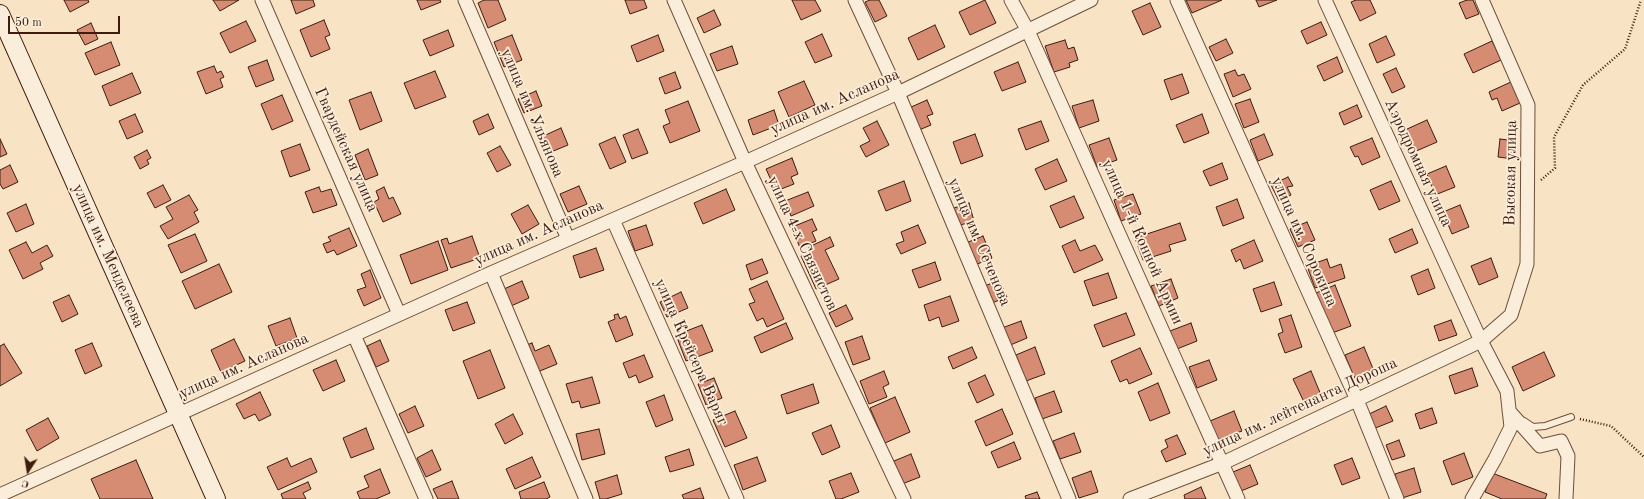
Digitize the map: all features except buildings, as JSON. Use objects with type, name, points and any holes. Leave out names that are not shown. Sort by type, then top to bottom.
[{"type":"main road","name":"улица им. Менделеева","points":[[0,14],[216,499]]},
{"type":"street","name":"Гвардейская улица","points":[[262,0],[399,314]]},
{"type":"street","name":"улица им. Ульянова","points":[[465,0],[568,239]]},
{"type":"street","name":"улица 4-х Связистов","points":[[674,0],[745,162],[904,499]]},
{"type":"street","name":"улица им. Сеченова","points":[[855,0],[898,93],[1069,499]]},
{"type":"street","name":"улица 1-й Конной Армии","points":[[1011,0],[1028,32],[1238,499]]},
{"type":"street","name":"улица им. Асланова","points":[[0,495],[490,273],[614,220],[898,93],[1028,32],[1091,0]]},
{"type":"street","name":"улица им. Сорокина","points":[[1177,0],[1357,400],[1396,499]]},
{"type":"street","name":"Аэродромная улица","points":[[1325,0],[1481,341],[1507,391],[1511,427],[1472,499]]},
{"type":"street","name":"Высокая улица","points":[[1481,341],[1511,315],[1527,264],[1528,193],[1528,105],[1482,0]]},
{"type":"street","name":"улица Крейсера Варяг","points":[[614,220],[737,499]]},
{"type":"street","points":[[490,273],[586,499]]},
{"type":"street","points":[[354,335],[426,499]]},
{"type":"street","name":"улица им. лейтенанта Дороша","points":[[1130,499],[1223,463],[1481,341]]},
{"type":"street","points":[[1509,411],[1540,446],[1561,441],[1568,456],[1566,499]]},
{"type":"lane","points":[[1509,411],[1533,427],[1545,426],[1571,417]]},
{"type":"path","points":[[1528,193],[1555,168],[1554,136],[1583,86],[1625,49],[1641,0]]},
{"type":"path","points":[[1571,417],[1611,426],[1644,457]]}]
